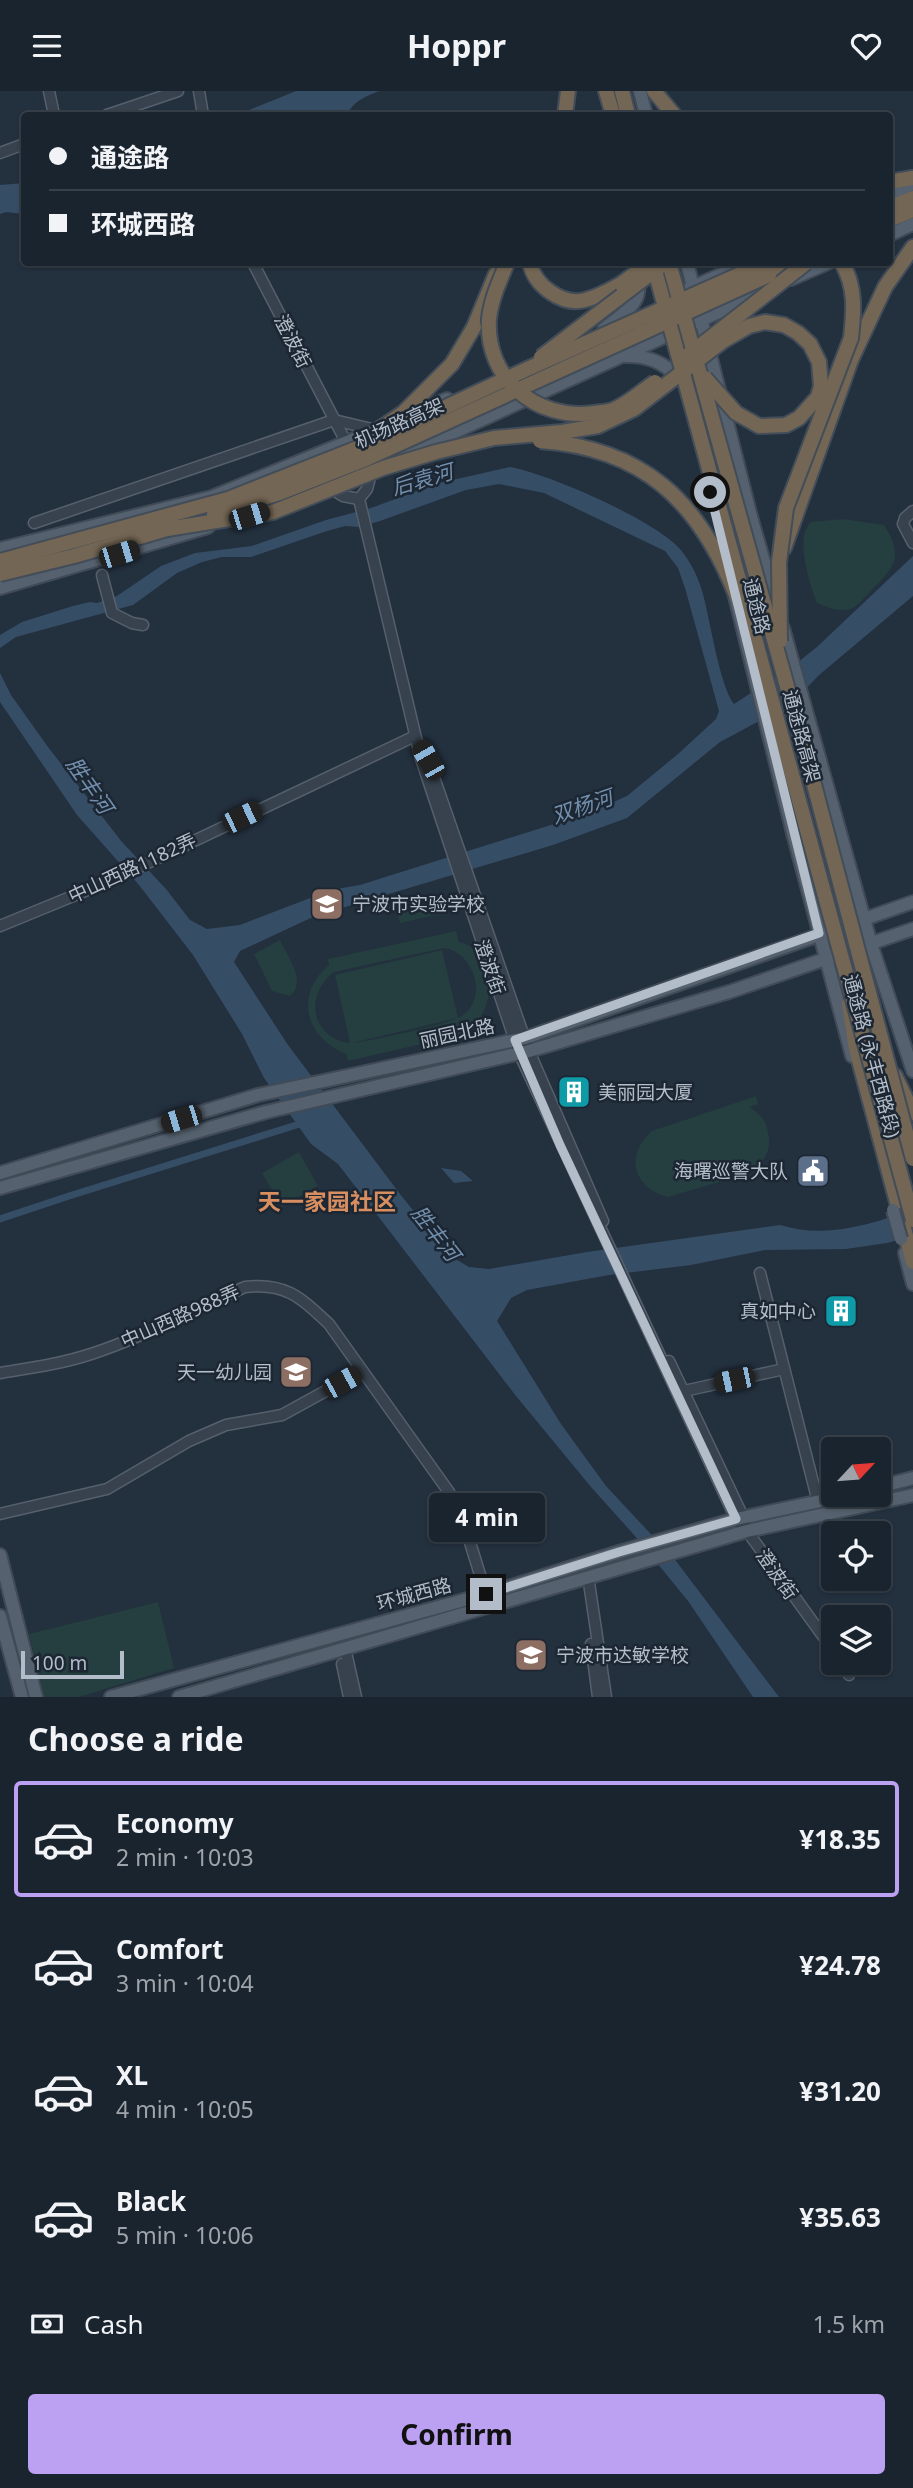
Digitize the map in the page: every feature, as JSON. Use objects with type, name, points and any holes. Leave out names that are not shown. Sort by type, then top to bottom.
[{"type":"highway","points":[[565,112],[568,91]]},
{"type":"highway","points":[[604,91],[610,112]]},
{"type":"highway","points":[[622,91],[627,112]]},
{"type":"highway","points":[[654,91],[672,112]]},
{"type":"highway","points":[[893,181],[913,178]]},
{"type":"highway","points":[[893,206],[913,198]]},
{"type":"highway","points":[[893,219],[913,210]]},
{"type":"highway","points":[[779,562],[851,361],[885,287],[913,247]]},
{"type":"highway","points":[[302,470],[372,434],[403,413],[452,364],[474,327],[499,266]]},
{"type":"highway","points":[[507,266],[496,290],[489,320],[493,354],[499,369],[523,397],[549,411],[582,415],[614,410],[802,266]]},
{"type":"highway","points":[[530,266],[531,271],[548,291],[564,299],[582,302],[597,297],[646,266]]},
{"type":"highway","name":"通途路高架","points":[[651,266],[752,622],[913,1220]]},
{"type":"highway","points":[[525,370],[663,266]]},
{"type":"highway","name":"通途路高架","points":[[668,266],[787,664],[913,1159]]},
{"type":"highway","name":"机场路高架","points":[[0,561],[228,499],[360,447],[525,370],[760,266]]},
{"type":"highway","name":"机场路高架","points":[[0,574],[167,529],[282,492],[366,459],[789,266]]},
{"type":"highway","points":[[787,664],[779,562],[786,507],[851,338],[853,289],[843,266]]},
{"type":"highway","points":[[167,529],[273,512],[383,468],[436,451],[494,438],[598,426],[634,409],[723,341],[749,326],[765,322],[784,325],[810,344],[819,362],[821,387],[818,397],[799,418],[786,425],[759,426],[736,413],[700,372]]},
{"type":"highway","points":[[494,438],[572,443],[608,453],[650,474],[686,506],[724,564],[742,609],[752,622]]},
{"type":"highway","points":[[844,968],[856,1049],[913,1262]]},
{"type":"highway","points":[[888,1064],[913,1113]]},
{"type":"main road","points":[[640,91],[645,112]]},
{"type":"main road","points":[[893,193],[913,184]]},
{"type":"main road","points":[[893,233],[913,224]]},
{"type":"main road","points":[[604,329],[632,306],[638,297],[640,288],[636,266]]},
{"type":"main road","name":"通途路","points":[[688,266],[787,664],[801,695],[871,944]]},
{"type":"main road","points":[[0,549],[212,496],[376,430],[604,329],[660,296],[694,287],[740,266]]},
{"type":"main road","points":[[0,588],[275,508],[329,487],[821,266]]},
{"type":"main road","name":"通途路","points":[[660,296],[826,959]]},
{"type":"main road","points":[[620,356],[639,355],[649,358],[666,366],[679,378]]},
{"type":"main road","name":"丽园北路","points":[[0,1173],[258,1095],[522,1046],[819,933],[913,902]]},
{"type":"main road","name":"丽园北路","points":[[0,1188],[267,1112],[729,992],[913,929]]},
{"type":"main road","name":"通途路 (永丰西路段)","points":[[871,944],[913,1071]]},
{"type":"main road","name":"通途路 (永丰西路段)","points":[[826,959],[913,1284]]},
{"type":"main road","points":[[891,1484],[913,1478]]},
{"type":"main road","points":[[681,1543],[913,1495]]},
{"type":"main road","name":"环城西路","points":[[178,1697],[585,1577],[681,1543],[740,1518],[821,1501]]},
{"type":"main road","name":"环城西路","points":[[111,1697],[486,1594],[619,1552],[681,1543]]},
{"type":"main road","points":[[0,1555],[36,1697]]},
{"type":"main road","points":[[0,1616],[22,1697]]},
{"type":"street","points":[[49,91],[53,112]]},
{"type":"street","points":[[116,112],[178,91]]},
{"type":"street","points":[[199,91],[202,112]]},
{"type":"street","points":[[0,153],[21,145]]},
{"type":"street","name":"澄波街","points":[[255,266],[346,442]]},
{"type":"street","points":[[34,523],[334,420],[376,430]]},
{"type":"street","points":[[329,487],[343,496],[359,500],[367,489],[372,469]]},
{"type":"street","name":"澄波街","points":[[359,500],[415,736],[522,1046],[610,1245],[740,1518],[821,1633]]},
{"type":"street","points":[[913,511],[903,524],[913,543]]},
{"type":"street","points":[[102,575],[113,613],[132,623],[143,625]]},
{"type":"street","name":"中山西路1182弄","points":[[0,926],[112,880],[415,736]]},
{"type":"street","points":[[760,1273],[818,1502]]},
{"type":"street","name":"澄波街","points":[[628,1282],[684,1391],[740,1518]]},
{"type":"street","name":"中山西路988弄","points":[[0,1373],[90,1355],[245,1287],[263,1285],[286,1289],[329,1324],[449,1492],[468,1536],[486,1594]]},
{"type":"street","points":[[684,1391],[784,1369]]},
{"type":"street","points":[[0,1514],[107,1489],[189,1441],[226,1425],[282,1415],[362,1371]]},
{"type":"street","points":[[585,1577],[598,1697]]},
{"type":"street","points":[[585,1577],[606,1697]]},
{"type":"street","points":[[342,1649],[349,1697]]},
{"type":"street","points":[[342,1649],[356,1697]]},
{"type":"green space","points":[[843,519],[884,525],[895,554],[891,568],[879,583],[855,606],[842,610],[817,603],[805,561],[804,538],[811,522]]},
{"type":"green space","points":[[435,893],[440,914],[400,923],[395,903]]},
{"type":"green space","points":[[456,931],[459,942],[481,955],[489,979],[489,992],[481,1016],[473,1026],[474,1032],[348,1061],[346,1054],[321,1037],[309,1014],[311,989],[318,976],[329,965],[328,959]],"holes":[[[444,948],[464,959],[470,967],[476,989],[474,1001],[468,1011],[458,1018],[442,950],[335,975],[350,1043],[327,1033],[316,1014],[318,992],[324,981],[334,972]],[[456,1018],[410,1032],[352,1043]]]},
{"type":"green space","points":[[280,940],[297,976],[295,990],[290,996],[272,991],[254,954]]},
{"type":"green space","points":[[756,1096],[758,1104],[749,1107],[764,1120],[769,1144],[767,1154],[755,1168],[736,1177],[668,1197],[656,1193],[640,1178],[636,1170],[638,1150],[652,1131]]},
{"type":"green space","points":[[299,1152],[318,1186],[282,1207],[262,1173]]},
{"type":"green space","points":[[158,1602],[174,1668],[79,1697],[44,1697],[29,1634]]},
{"type":"water","points":[[296,91],[379,91],[356,103],[349,112],[244,112]]},
{"type":"water","points":[[21,183],[21,214],[0,214],[0,185]]},
{"type":"water","points":[[510,467],[548,478],[596,498],[661,533],[680,549],[692,566],[700,585],[719,667],[734,704],[818,646],[913,556],[913,596],[782,709],[720,742],[627,818],[553,845],[315,916],[240,951],[234,962],[288,1045],[400,1194],[436,1239],[457,1260],[469,1267],[489,1269],[587,1252],[780,1225],[814,1231],[847,1228],[913,1209],[913,1236],[887,1243],[846,1249],[765,1250],[691,1265],[609,1275],[527,1290],[511,1298],[497,1321],[561,1424],[606,1486],[676,1561],[779,1697],[753,1697],[688,1601],[516,1396],[338,1164],[311,1144],[264,1078],[242,1034],[193,955],[139,885],[77,815],[0,702],[0,673],[11,695],[48,747],[122,842],[166,889],[190,920],[207,929],[240,925],[331,890],[360,885],[554,824],[627,796],[716,719],[719,711],[685,588],[678,568],[665,551],[544,493],[499,484],[466,490],[380,521],[359,527],[345,526],[251,557],[222,557],[202,562],[177,573],[133,605],[16,637],[0,648],[0,635],[22,622],[117,596],[161,566],[195,553],[252,546],[439,483]]},
{"type":"water","points":[[441,1168],[461,1171],[473,1181],[454,1183]]},
{"type":"waterway","points":[[0,1219],[306,1122]]},
{"type":"place","name":"宁波市实验学校","points":[[327,904]]},
{"type":"place","name":"美丽园大厦","points":[[574,1092]]},
{"type":"place","name":"海曙巡警大队","points":[[813,1171]]},
{"type":"place","name":"真如中心","points":[[841,1311]]},
{"type":"place","name":"天一幼儿园","points":[[296,1372]]},
{"type":"place","name":"宁波市达敏学校","points":[[531,1655]]},
{"type":"district","name":"天一家园社区","points":[[327,1201]]},
{"type":"route","points":[[486,1594],[736,1519],[560,1145],[515,1040],[819,933],[710,492]]},
{"type":"water label","name":"后袁河","points":[[422,479]]},
{"type":"water label","name":"胜丰河","points":[[90,785]]},
{"type":"water label","name":"双杨河","points":[[582,806]]},
{"type":"water label","name":"胜丰河","points":[[436,1233]]}]
